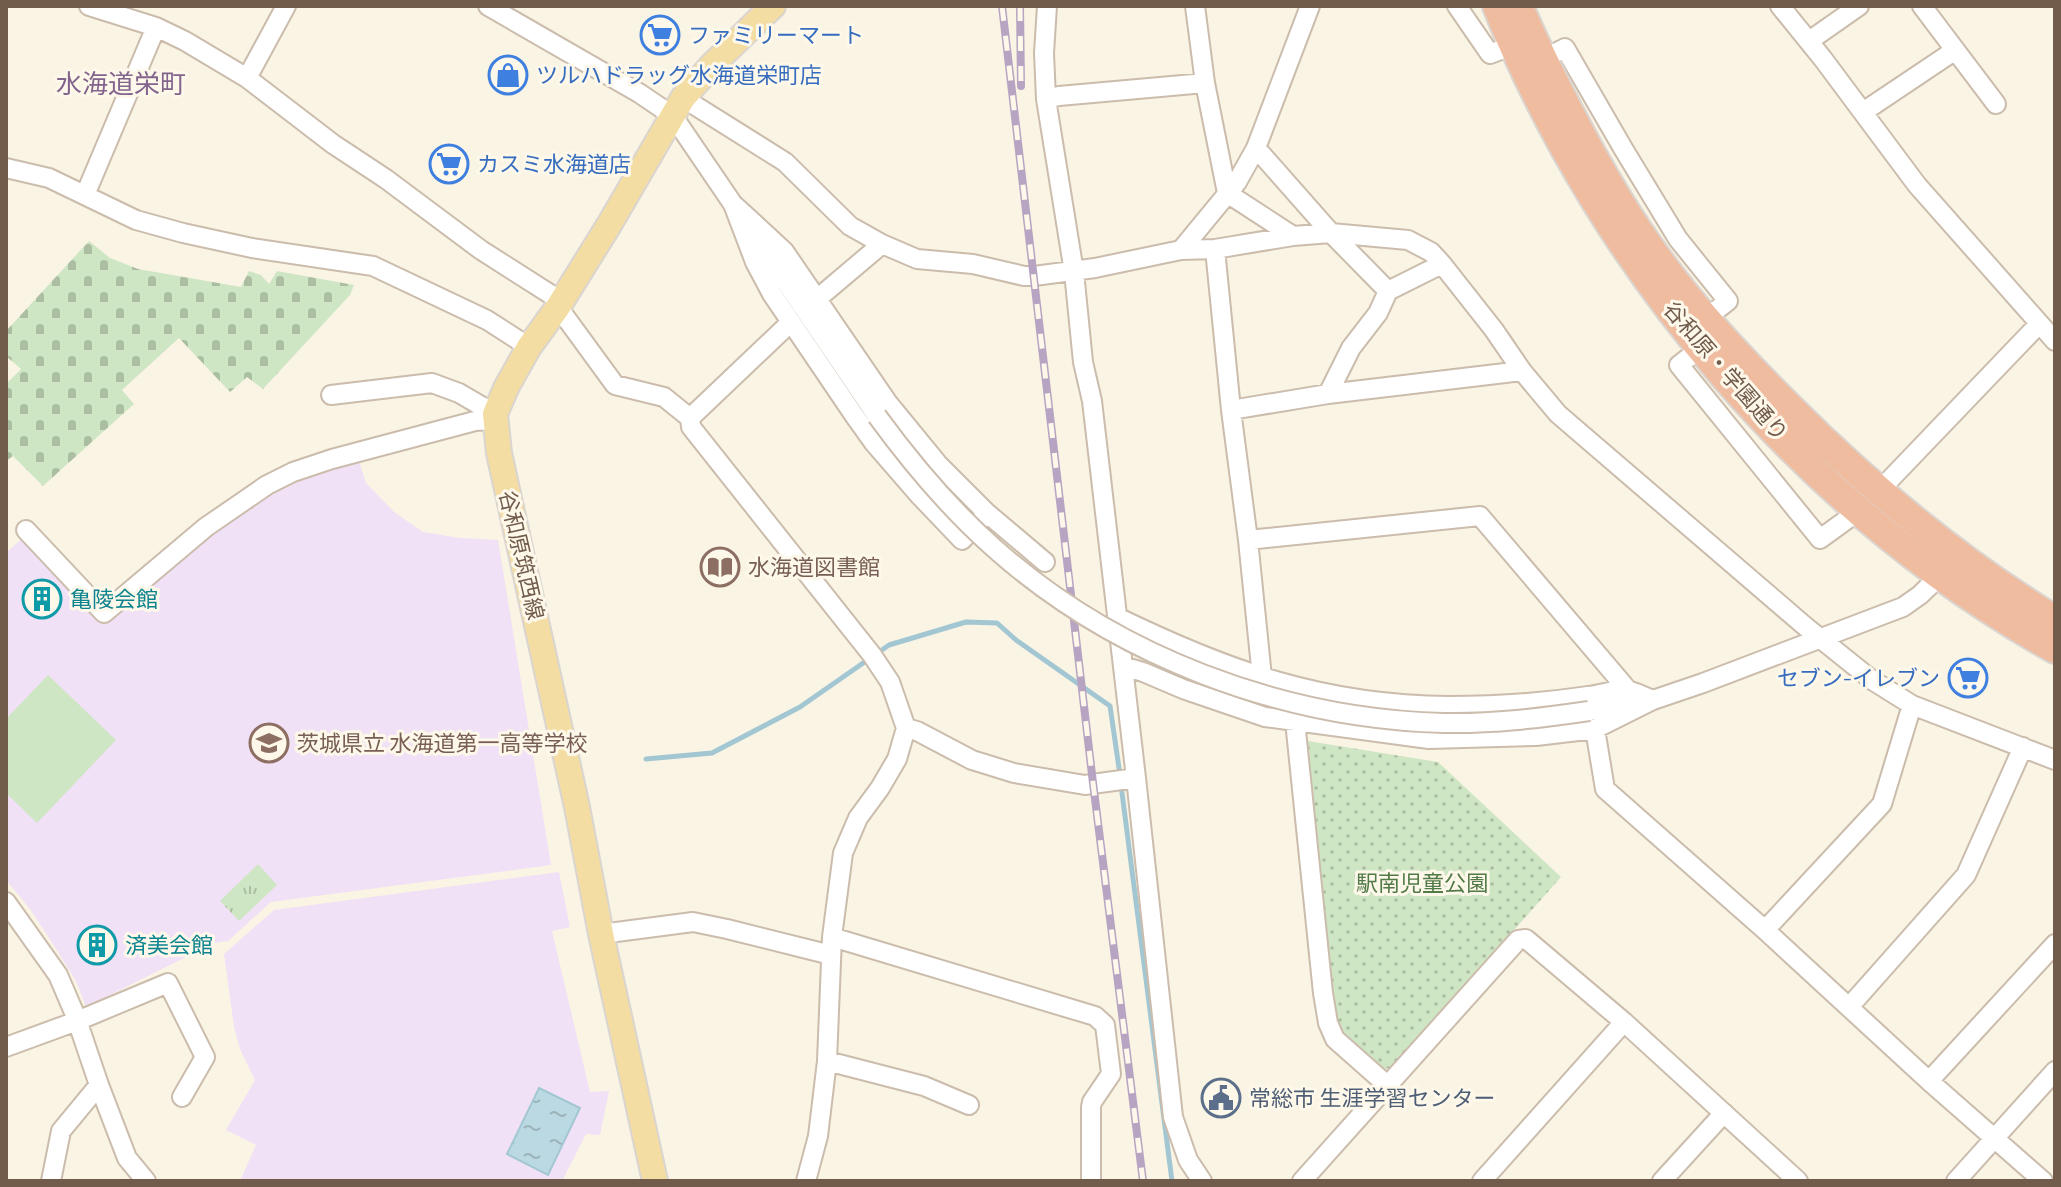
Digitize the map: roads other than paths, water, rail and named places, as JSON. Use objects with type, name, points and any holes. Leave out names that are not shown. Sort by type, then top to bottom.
[{"type":"highway","name":"谷和原・学園通り","points":[[1497,6],[1553,128],[1705,319],[1750,369],[1827,445],[1908,551],[1950,566],[2055,620]]},
{"type":"highway","name":"谷和原・学園通り","points":[[1519,6],[1580,134],[1601,190],[1638,264],[1682,325],[1760,415],[1869,501]]},
{"type":"highway","name":"谷和原・学園通り","points":[[1950,566],[1985,607],[2055,649]]},
{"type":"main road","points":[[495,417],[506,388],[529,347],[560,304],[678,107],[711,66],[769,7]]},
{"type":"main road","name":"谷和原筑西線","points":[[495,417],[499,453],[655,1181]]},
{"type":"street","points":[[89,6],[156,27],[247,78],[333,144],[560,304],[615,385],[664,397],[690,418],[691,427],[849,625],[890,682],[906,728],[897,759],[858,818],[843,853],[832,946],[827,1061],[818,1136],[806,1181]]},
{"type":"street","points":[[247,78],[286,6]]},
{"type":"street","points":[[488,6],[639,93],[678,107],[785,162],[850,226],[917,259],[973,264],[1024,276],[1074,272],[1181,250],[1215,249],[1293,236],[1331,233],[1408,240],[1431,252],[1442,264],[1558,414],[1750,580],[1872,680],[1912,705],[2055,760]]},
{"type":"street","points":[[1047,6],[1044,53],[1046,99],[1074,272],[1083,362],[1092,401],[1173,1117],[1188,1160],[1202,1181]]},
{"type":"street","points":[[1195,6],[1205,83],[1227,193],[1293,236]]},
{"type":"street","points":[[1181,250],[1237,182],[1256,148],[1310,6]]},
{"type":"street","points":[[1457,6],[1490,54],[1513,45]]},
{"type":"street","points":[[1780,6],[1917,185],[2055,341]]},
{"type":"street","points":[[1809,41],[1859,6]]},
{"type":"street","points":[[1922,6],[1996,104]]},
{"type":"street","points":[[85,195],[156,27]]},
{"type":"street","points":[[1543,59],[1565,48],[1678,239],[1728,301],[1705,319]]},
{"type":"street","points":[[1863,112],[1954,51]]},
{"type":"street","points":[[1046,99],[1205,83]]},
{"type":"street","points":[[678,107],[733,204],[877,416],[945,501],[1024,573],[1144,648],[1199,672],[1282,699],[1392,719],[1475,723],[1592,720]]},
{"type":"street","points":[[1256,148],[1331,233],[1388,291]]},
{"type":"street","points":[[6,168],[49,178],[136,220],[183,233],[252,248],[373,266],[487,320],[529,347]]},
{"type":"street","points":[[1601,190],[1635,168]]},
{"type":"street","points":[[733,204],[784,251],[888,403],[938,464],[987,513],[1045,562]]},
{"type":"street","points":[[733,204],[755,262],[772,294],[874,443],[962,540],[987,513]]},
{"type":"street","points":[[817,299],[882,244]]},
{"type":"street","points":[[1215,249],[1262,677],[1288,720],[1328,1023],[1335,1039],[1387,1085]]},
{"type":"street","points":[[1328,394],[1351,348],[1378,313],[1388,291],[1442,264]]},
{"type":"street","points":[[690,418],[791,322]]},
{"type":"street","points":[[1701,348],[1679,365],[1820,539],[1869,501],[2039,324]]},
{"type":"street","points":[[1231,410],[1328,394],[1522,371]]},
{"type":"street","points":[[331,395],[432,383],[459,393],[495,417]]},
{"type":"street","points":[[26,530],[104,613],[206,527],[267,485],[293,472],[357,452],[495,417]]},
{"type":"street","points":[[1248,540],[1480,516],[1627,689],[1653,700]]},
{"type":"street","points":[[1123,666],[1265,717],[1429,739],[1536,736],[1653,700],[1903,607],[1950,566]]},
{"type":"street","points":[[1117,617],[1194,653],[1262,677],[1311,692],[1381,703],[1507,705],[1627,689]]},
{"type":"street","points":[[1765,930],[1882,804],[1912,705]]},
{"type":"street","points":[[1592,720],[1605,789],[2043,1181]]},
{"type":"street","points":[[906,728],[972,760],[1014,773],[1085,785],[1136,778]]},
{"type":"street","points":[[1849,1007],[1966,875],[2023,747]]},
{"type":"street","points":[[6,902],[58,975],[127,1158],[146,1181]]},
{"type":"street","points":[[601,934],[693,922],[783,942],[832,946],[1095,1016],[1105,1025],[1111,1074],[1091,1107],[1091,1181]]},
{"type":"street","points":[[1302,1181],[1518,940],[1526,939],[1624,1022],[1798,1181]]},
{"type":"street","points":[[1929,1081],[2055,944]]},
{"type":"street","points":[[6,1046],[77,1021],[168,983],[205,1057],[182,1097]]},
{"type":"street","points":[[1482,1181],[1624,1022]]},
{"type":"street","points":[[827,1061],[924,1086],[969,1105]]},
{"type":"street","points":[[1956,1181],[2055,1071]]},
{"type":"street","points":[[51,1181],[61,1131],[99,1085]]},
{"type":"street","points":[[1662,1181],[1724,1113]]},
{"type":"water","points":[[539,1088],[580,1108],[548,1175],[507,1154]]},
{"type":"waterway","points":[[646,759],[712,753],[800,707],[889,645],[966,622],[997,623],[1016,640],[1110,706],[1120,775]]},
{"type":"waterway","points":[[1121,785],[1172,1181]]},
{"type":"railway","points":[[1002,6],[1143,1181]]},
{"type":"railway","points":[[1020,6],[1021,86]]},
{"type":"place","name":"ファミリーマート","points":[[660,35]]},
{"type":"place","name":"ツルハドラッグ水海道栄町店","points":[[508,75]]},
{"type":"place","name":"カスミ水海道店","points":[[449,164]]},
{"type":"place","name":"水海道図書館","points":[[720,567]]},
{"type":"place","name":"亀陵会館","points":[[42,599]]},
{"type":"place","name":"セブン-イレブン","points":[[1968,678]]},
{"type":"place","name":"茨城県立 水海道第一高等学校","points":[[269,743]]},
{"type":"place","name":"済美会館","points":[[97,945]]},
{"type":"place","name":"常総市 生涯学習センター","points":[[1221,1098]]},
{"type":"district","name":"水海道栄町","points":[[121,83]]},
{"type":"park label","name":"駅南児童公園","points":[[1422,883]]}]
